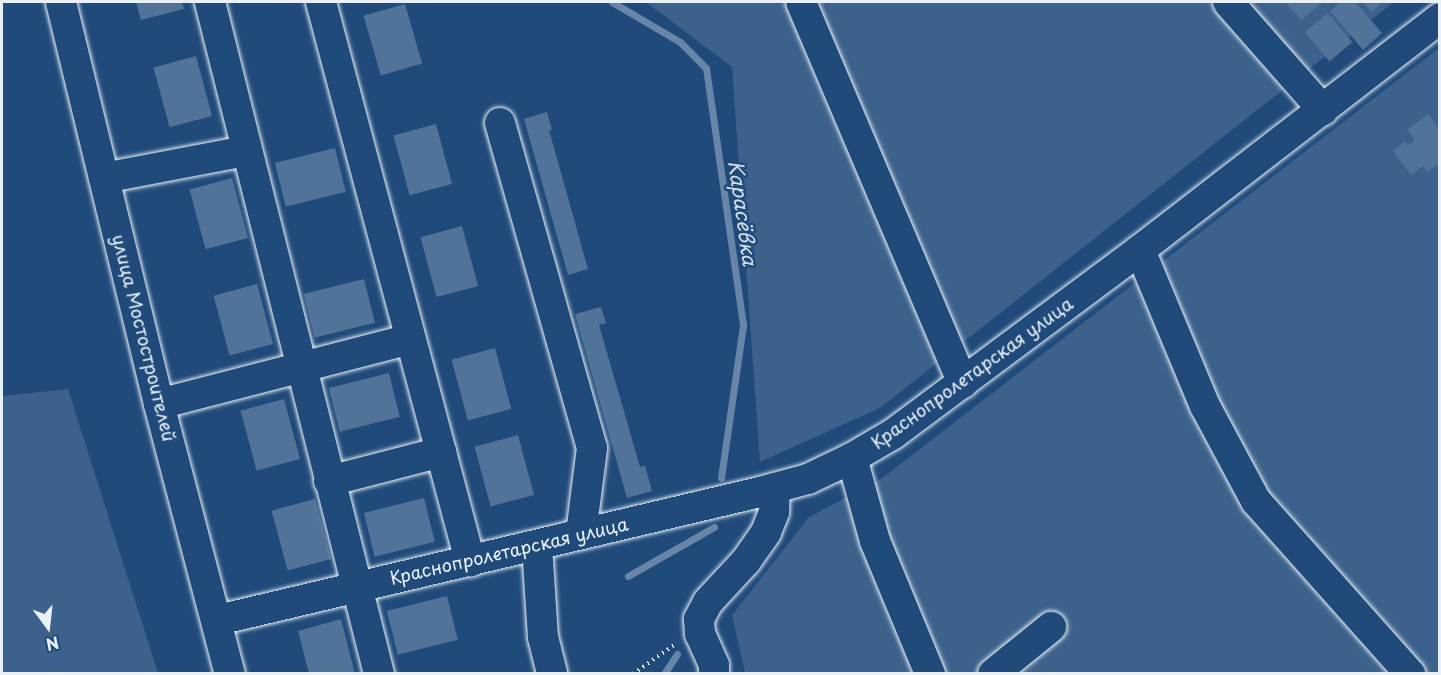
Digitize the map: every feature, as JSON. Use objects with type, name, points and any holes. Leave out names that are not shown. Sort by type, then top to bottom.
[{"type":"street","name":"улица Мостостроителей","points":[[61,2],[159,404],[218,620],[230,674]]},
{"type":"street","points":[[210,2],[245,151],[379,674]]},
{"type":"street","points":[[321,2],[470,561]]},
{"type":"street","points":[[801,2],[963,383]]},
{"type":"street","points":[[1228,2],[1323,110]]},
{"type":"street","name":"Краснопролетарская улица","points":[[218,620],[775,488],[808,479],[852,458],[893,434],[963,383],[1323,110],[1440,18]]},
{"type":"street","points":[[500,123],[592,448],[581,534]]},
{"type":"street","points":[[104,178],[245,151]]},
{"type":"street","points":[[1140,250],[1204,406],[1256,501],[1410,674]]},
{"type":"street","points":[[159,404],[410,339]]},
{"type":"street","points":[[329,481],[441,452]]},
{"type":"street","points":[[852,458],[875,541],[930,674]]},
{"type":"street","points":[[714,674],[714,665],[700,634],[699,619],[708,602],[746,561],[766,532],[774,512],[775,488]]},
{"type":"street","points":[[537,545],[543,637],[552,674]]},
{"type":"street","points":[[993,674],[1051,627]]},
{"type":"path","points":[[633,674],[681,640],[700,634]]},
{"type":"shaded area","points":[[646,2],[1394,2],[880,408],[760,462],[732,67]]},
{"type":"shaded area","points":[[1439,48],[1439,673],[745,673],[732,615],[809,517],[881,479]]},
{"type":"shaded area","points":[[68,389],[158,673],[2,673],[2,396]]},
{"type":"building","points":[[136,2],[182,2],[184,9],[141,20]]},
{"type":"building","points":[[1285,2],[1323,2],[1301,20]]},
{"type":"building","points":[[1341,2],[1355,2],[1382,33],[1363,50],[1330,11]]},
{"type":"building","points":[[1363,2],[1383,2],[1371,12]]},
{"type":"building","points":[[405,4],[422,64],[381,75],[364,16]]},
{"type":"building","points":[[1328,13],[1352,42],[1329,61],[1305,32]]},
{"type":"building","points":[[196,56],[212,116],[170,127],[153,67]]},
{"type":"building","points":[[547,112],[552,130],[549,130],[588,269],[568,275],[524,119]]},
{"type":"building","points":[[1428,114],[1440,130],[1440,163],[1427,172],[1423,166],[1411,175],[1393,151],[1405,141],[1408,145],[1415,140],[1407,130]]},
{"type":"building","points":[[436,124],[452,184],[410,195],[393,135]]},
{"type":"building","points":[[335,148],[346,192],[286,207],[275,163]]},
{"type":"building","points":[[232,178],[248,238],[206,249],[189,189]]},
{"type":"building","points":[[462,226],[478,286],[437,297],[420,237]]},
{"type":"building","points":[[364,279],[375,323],[315,338],[304,294]]},
{"type":"building","points":[[257,284],[273,344],[230,356],[214,296]]},
{"type":"building","points":[[601,307],[606,323],[599,325],[640,467],[645,466],[652,491],[627,498],[575,314]]},
{"type":"building","points":[[495,348],[511,409],[468,421],[452,360]]},
{"type":"building","points":[[389,373],[400,417],[340,432],[329,388]]},
{"type":"building","points":[[284,399],[300,459],[257,471],[241,411]]},
{"type":"building","points":[[518,435],[534,495],[491,507],[475,447]]},
{"type":"building","points":[[424,498],[435,542],[375,557],[364,513]]},
{"type":"building","points":[[315,499],[331,559],[288,571],[272,511]]},
{"type":"building","points":[[447,596],[458,640],[398,655],[387,611]]},
{"type":"building","points":[[341,619],[355,674],[309,674],[298,631]]},
{"type":"waterway","name":"Карасёвка","points":[[612,2],[680,42],[706,68],[743,325],[721,477]]},
{"type":"waterway","name":"Карасёвка","points":[[628,576],[714,527]]},
{"type":"waterway","name":"Карасёвка","points":[[664,674],[677,654]]}]
